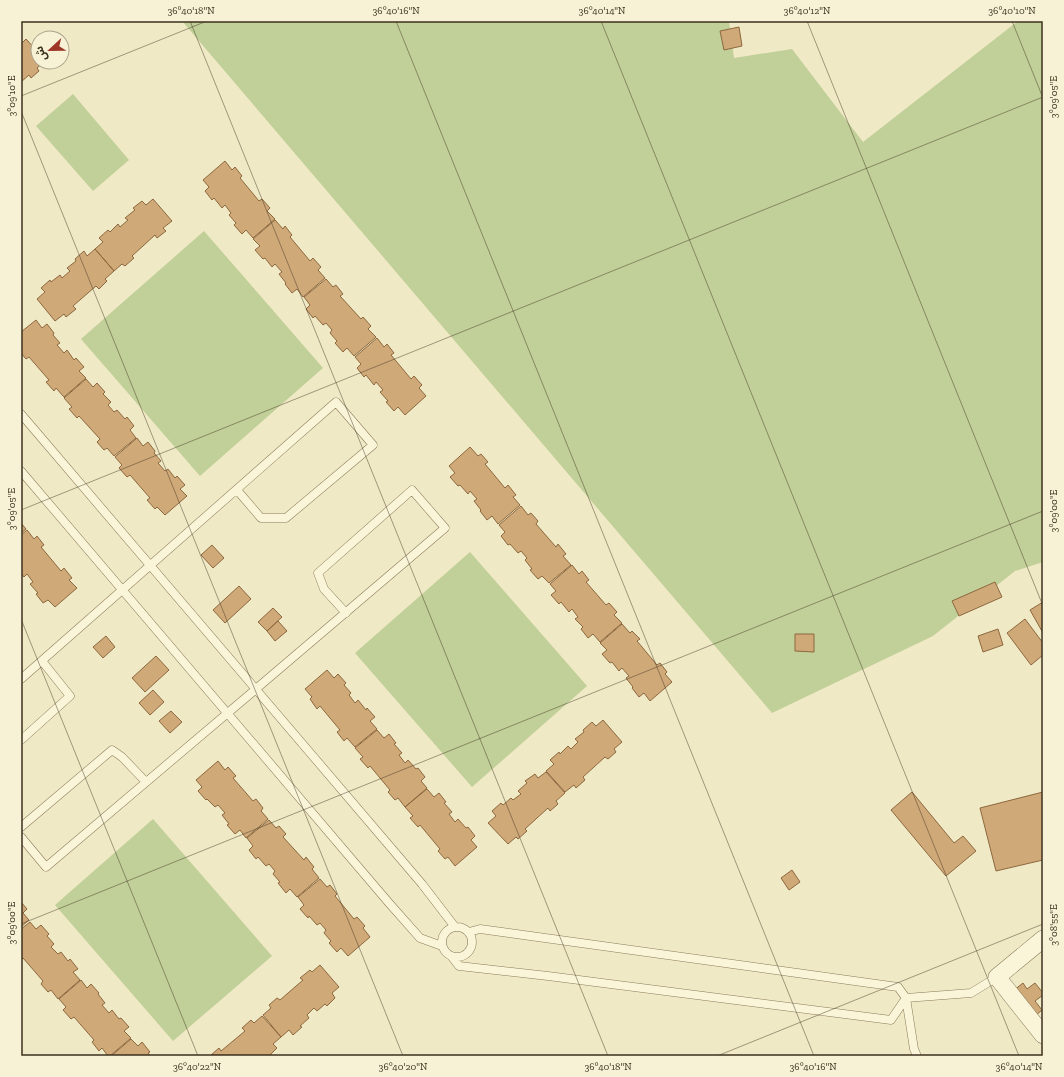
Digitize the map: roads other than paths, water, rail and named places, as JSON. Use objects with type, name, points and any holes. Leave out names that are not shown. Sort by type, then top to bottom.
[{"type":"street","points":[[1043,939],[997,977],[1043,1035]]},
{"type":"lane","points":[[21,679],[336,402],[374,444],[286,518],[261,518],[237,490]]},
{"type":"lane","points":[[21,414],[422,884],[455,927]]},
{"type":"lane","points":[[21,471],[227,714],[420,938],[442,946]]},
{"type":"lane","points":[[21,837],[46,867],[346,613],[445,528],[412,490],[318,573],[324,589],[346,613]]},
{"type":"lane","points":[[21,740],[70,696],[42,661]]},
{"type":"lane","points":[[21,827],[112,750],[122,757],[146,782]]},
{"type":"lane","points":[[452,957],[462,957],[470,951],[473,942],[469,932],[460,927],[455,927],[446,931],[442,941],[442,946],[447,954],[452,957],[459,966],[891,1020],[906,998]]},
{"type":"lane","points":[[469,932],[480,929],[898,987],[906,998],[914,1049],[917,1056]]},
{"type":"lane","points":[[906,998],[971,993],[997,977]]}]
